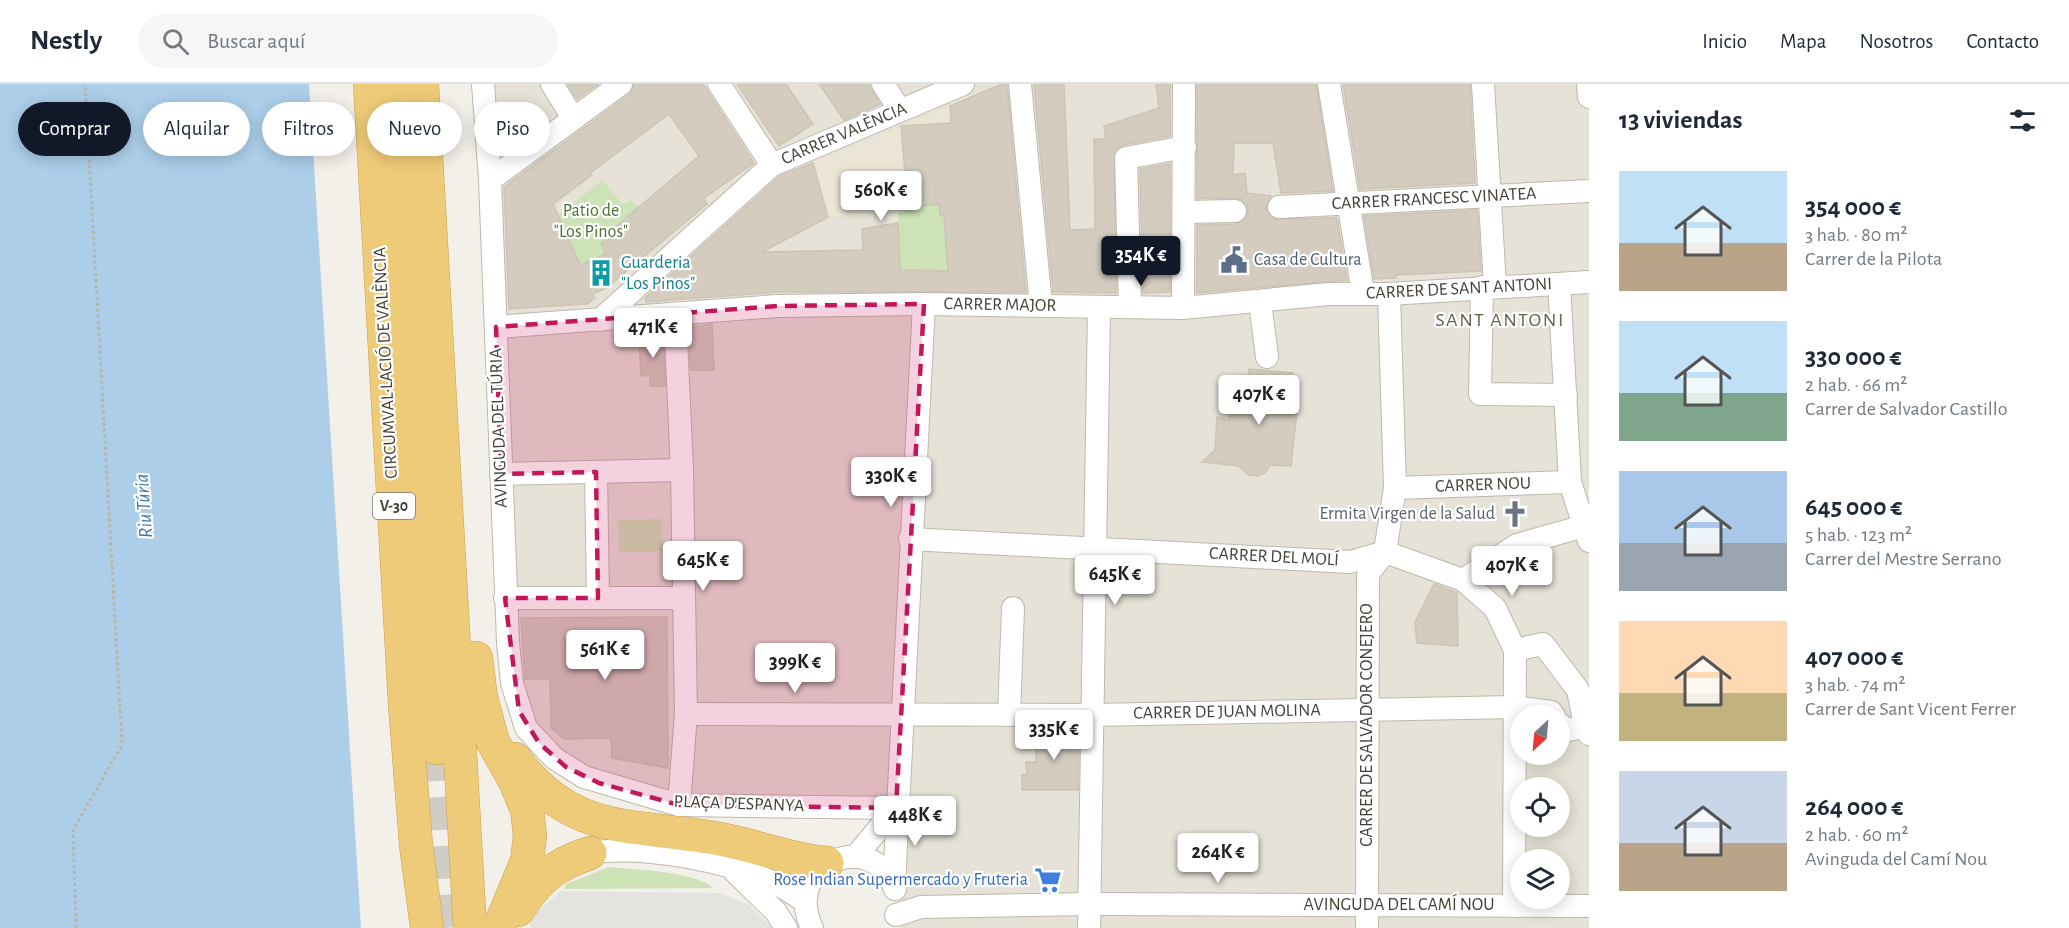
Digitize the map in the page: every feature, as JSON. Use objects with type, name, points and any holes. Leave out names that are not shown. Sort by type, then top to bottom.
[{"type":"highway","name":"CIRCUMVAL·LACIÓ DE VALÈNCIA","points":[[370,84],[405,705],[416,845],[426,928]]},
{"type":"highway","points":[[392,84],[400,163],[437,748]]},
{"type":"highway","points":[[422,84],[445,456],[470,928]]},
{"type":"highway","points":[[445,456],[463,496],[481,698],[490,724],[493,742],[516,781],[527,810],[530,835],[527,861],[499,928]]},
{"type":"highway","points":[[490,724],[531,781],[561,804],[589,819],[621,828],[700,835],[735,842],[797,860],[841,860]]},
{"type":"highway","points":[[510,928],[534,885],[554,868],[590,853]]},
{"type":"street","name":"AVINGUDA DEL TÚRIA","points":[[483,84],[490,180],[505,598],[512,683],[526,728],[554,758]]},
{"type":"street","points":[[552,84],[573,118]]},
{"type":"street","points":[[490,180],[621,84]]},
{"type":"street","points":[[719,84],[772,165]]},
{"type":"street","points":[[883,84],[900,110]]},
{"type":"street","name":"CARRER VALÈNCIA","points":[[600,320],[772,165],[963,84]]},
{"type":"street","points":[[1020,84],[1041,306]]},
{"type":"street","points":[[1184,84],[1184,308]]},
{"type":"street","points":[[1329,84],[1363,293]]},
{"type":"street","points":[[1483,84],[1490,196],[1488,287],[1480,394],[1566,395]]},
{"type":"street","points":[[1588,84],[1589,97]]},
{"type":"street","points":[[1130,308],[1126,158],[1185,147]]},
{"type":"street","name":"CARRER FRANCESC VINATEA","points":[[1279,207],[1589,190]]},
{"type":"street","points":[[1185,212],[1234,211]]},
{"type":"street","name":"CARRER DE SANT ANTONI","points":[[1260,302],[1329,294],[1389,294],[1589,282]]},
{"type":"street","points":[[1463,580],[1517,545],[1587,534],[1570,482],[1559,284]]},
{"type":"street","points":[[1389,294],[1395,488],[1385,552],[1463,580],[1495,608],[1515,650],[1515,705]]},
{"type":"street","points":[[1260,302],[1267,357]]},
{"type":"street","name":"CARRER MAJOR","points":[[496,327],[777,306],[924,304],[1184,308],[1260,302]]},
{"type":"street","points":[[893,922],[896,808],[924,304]]},
{"type":"street","points":[[1089,928],[1099,308]]},
{"type":"street","points":[[676,338],[682,470],[682,598],[686,714],[679,805]]},
{"type":"street","points":[[501,474],[682,470]]},
{"type":"street","points":[[596,472],[598,598]]},
{"type":"street","name":"CARRER NOU","points":[[1395,488],[1570,482]]},
{"type":"street","name":"CARRER DEL MOLÍ","points":[[910,539],[1350,562],[1385,552]]},
{"type":"street","name":"CARRER DE SALVADOR CONEJERO","points":[[1367,928],[1368,574],[1385,552]]},
{"type":"street","points":[[505,598],[682,598]]},
{"type":"street","points":[[1009,715],[1013,608]]},
{"type":"street","points":[[1515,650],[1544,644],[1578,690],[1587,730],[1570,731]]},
{"type":"street","name":"CARRER DE JUAN MOLINA","points":[[686,714],[1093,715],[1510,706]]},
{"type":"street","name":"PLAÇA D'ESPANYA","points":[[554,758],[599,783],[679,805],[896,808]]},
{"type":"street","points":[[1515,765],[1515,849]]},
{"type":"street","points":[[812,928],[806,915],[804,901],[808,886],[816,873],[841,860],[896,808]]},
{"type":"street","points":[[590,853],[610,849],[638,850],[732,869],[776,883],[804,901]]},
{"type":"street","points":[[841,860],[878,866],[895,889],[921,907],[893,922]]},
{"type":"street","points":[[732,869],[776,912],[786,928]]},
{"type":"street","points":[[1570,898],[1589,890]]},
{"type":"street","name":"AVINGUDA DEL CAMÍ NOU","points":[[921,907],[1090,904],[1510,906]]},
{"type":"street","name":"AVINGUDA DEL CAMÍ NOU","points":[[1570,906],[1589,906]]},
{"type":"path","points":[[76,928],[73,830],[122,745],[85,84]]},
{"type":"highlighted area","points":[[924,304],[896,808],[679,805],[599,783],[566,767],[539,743],[519,711],[505,598],[598,598],[596,472],[501,474],[496,327],[777,306]]},
{"type":"shaded area","points":[[483,84],[1589,84],[1589,928],[900,928],[908,803],[679,805],[584,777],[519,711],[487,156],[550,156],[550,102],[484,102]]},
{"type":"shaded area","points":[[950,106],[954,155],[944,215],[950,298],[890,295],[886,214],[828,217],[813,163]]},
{"type":"shaded area","points":[[561,891],[719,893],[749,905],[772,928],[530,928],[530,918]]},
{"type":"green space","points":[[937,173],[940,215],[944,215],[948,271],[900,270],[898,213],[903,213],[902,207],[925,205]]},
{"type":"green space","name":"Patio de \"Los Pinos\"","points":[[602,180],[623,205],[631,200],[638,208],[609,239],[601,243],[606,254],[580,265],[558,216]]},
{"type":"green space","points":[[662,519],[663,551],[619,552],[618,520]]},
{"type":"green space","points":[[609,867],[679,875],[704,882],[713,888],[564,889],[566,884]]},
{"type":"water","name":"Riu Túria","points":[[0,84],[309,84],[310,102],[262,102],[262,156],[313,156],[361,928],[0,928]]},
{"type":"building","points":[[568,84],[598,84],[577,99]]},
{"type":"building","points":[[634,84],[703,84],[754,163],[704,198],[707,204],[606,288],[593,294],[595,298],[587,304],[509,309],[504,187],[546,156],[550,156],[550,153],[629,95]],"holes":[[[669,114],[699,156],[613,229],[618,235],[601,243],[606,254],[580,265],[553,204],[592,175],[590,173]]]},
{"type":"building","points":[[737,84],[786,84],[813,124],[779,146]]},
{"type":"building","points":[[819,84],[868,84],[880,104],[844,120]]},
{"type":"building","points":[[1002,84],[1007,84],[1026,292],[777,292],[646,302],[645,298],[780,176],[813,163],[828,217],[762,252],[863,250],[862,229],[898,223],[900,270],[948,271],[944,215],[940,215],[939,204],[908,207],[901,126],[951,123],[950,106]]},
{"type":"building","points":[[1034,84],[1064,84],[1070,230],[1095,229],[1094,139],[1106,139],[1104,126],[1159,108],[1156,84],[1170,84],[1170,136],[1123,145],[1114,153],[1116,293],[1053,292]]},
{"type":"building","points":[[1197,84],[1316,84],[1333,191],[1281,193],[1273,143],[1234,143],[1233,175],[1245,173],[1247,193],[1271,196],[1266,208],[1273,219],[1337,218],[1347,280],[1197,293],[1197,225],[1236,224],[1246,218],[1248,211],[1241,199],[1197,198]]},
{"type":"building","points":[[1343,84],[1470,84],[1475,183],[1360,189]]},
{"type":"building","points":[[1170,164],[1170,292],[1143,293],[1140,169]]},
{"type":"building","points":[[1477,210],[1481,271],[1396,275],[1396,278],[1374,279],[1364,216]]},
{"type":"building","points":[[712,324],[714,370],[691,370],[689,337],[684,328]]},
{"type":"building","points":[[664,333],[665,386],[650,386],[650,375],[641,376],[639,339]]},
{"type":"building","points":[[1249,369],[1293,373],[1290,412],[1297,412],[1291,466],[1270,465],[1265,473],[1257,476],[1248,475],[1239,466],[1202,462],[1215,450],[1217,417],[1228,421],[1231,414],[1242,416]]},
{"type":"building","points":[[1434,584],[1457,593],[1458,646],[1417,643],[1415,623]]},
{"type":"building","points":[[667,617],[668,768],[612,758],[611,738],[564,739],[551,728],[550,679],[525,679],[521,618]]},
{"type":"building","points":[[1036,728],[1079,728],[1078,790],[1022,790],[1022,775],[1027,775],[1026,762],[1036,762]]},
{"type":"tunnel","points":[[437,748],[450,928]]},
{"type":"place","name":"Casa de Cultura","points":[[1234,260]]},
{"type":"place","name":"Guarderia \"Los Pinos\"","points":[[601,273]]},
{"type":"place","name":"Ermita Virgen de la Salud","points":[[1515,514]]},
{"type":"place","name":"Rose Indian Supermercado y Fruteria","points":[[1048,880]]},
{"type":"district","name":"SANT ANTONI","points":[[1500,320]]}]
